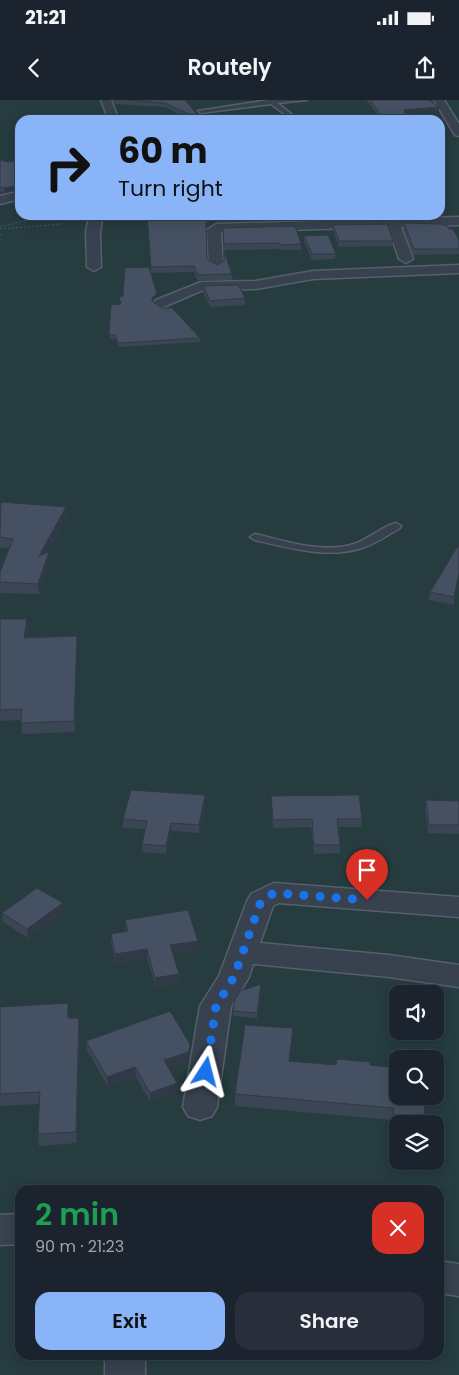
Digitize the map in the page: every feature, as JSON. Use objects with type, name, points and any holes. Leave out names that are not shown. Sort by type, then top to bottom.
[{"type":"street","points":[[106,100],[111,115]]},
{"type":"street","points":[[438,100],[459,133]]},
{"type":"street","points":[[0,200],[15,197]]},
{"type":"street","points":[[445,219],[459,221]]},
{"type":"street","points":[[94,268],[93,232],[95,220]]},
{"type":"street","points":[[216,265],[214,230],[235,221],[393,223],[422,220]]},
{"type":"street","points":[[393,223],[406,259]]},
{"type":"street","points":[[161,303],[201,286],[256,285],[313,276],[349,273],[459,269]]},
{"type":"street","points":[[200,1107],[216,1006],[234,977],[261,901],[274,893],[459,907]]},
{"type":"street","points":[[242,952],[389,966],[459,976]]},
{"type":"street","points":[[0,1230],[15,1229]]},
{"type":"street","points":[[444,1278],[459,1280]]},
{"type":"street","points":[[125,1360],[125,1375]]},
{"type":"lane","points":[[252,100],[272,102],[289,115]]},
{"type":"lane","points":[[201,111],[304,100]]},
{"type":"lane","points":[[255,537],[291,545],[339,549],[357,546],[396,526]]},
{"type":"path","points":[[0,228],[30,220]]},
{"type":"path","points":[[0,228],[61,224],[61,220]]},
{"type":"green space","points":[[0,100],[459,100],[459,1375],[0,1375]]},
{"type":"building","points":[[126,100],[185,100],[198,115],[191,115],[165,103]]},
{"type":"building","points":[[370,100],[429,100],[439,107],[404,110],[406,115],[381,115]]},
{"type":"building","points":[[0,160],[15,161],[15,186],[0,187]]},
{"type":"building","points":[[147,220],[211,220],[206,223],[207,259],[217,265],[224,261],[224,251],[232,274],[198,275],[194,266],[151,267]]},
{"type":"building","points":[[404,223],[441,224],[447,226],[449,229],[453,229],[459,240],[459,249],[414,249]]},
{"type":"building","points":[[387,224],[393,241],[339,241],[333,225]]},
{"type":"building","points":[[295,226],[301,244],[224,244],[223,228]]},
{"type":"building","points":[[328,235],[336,254],[312,254],[304,236]]},
{"type":"building","points":[[149,267],[157,294],[152,298],[152,301],[162,308],[172,308],[200,338],[118,343],[115,335],[109,335],[111,305],[121,304],[119,297],[123,296],[125,268]]},
{"type":"building","points":[[238,285],[245,298],[210,301],[203,286]]},
{"type":"building","points":[[1,502],[66,507],[39,556],[49,552],[38,584],[0,582],[0,572],[13,539],[0,537]]},
{"type":"building","points":[[459,544],[459,573],[454,597],[430,592]]},
{"type":"building","points":[[0,619],[27,619],[24,638],[77,636],[74,721],[21,723],[22,709],[0,710]]},
{"type":"building","points":[[131,790],[205,795],[199,825],[171,823],[166,846],[142,844],[147,821],[123,819]]},
{"type":"building","points":[[359,795],[362,819],[337,819],[340,845],[314,845],[312,819],[273,820],[271,796]]},
{"type":"building","points":[[426,800],[459,801],[459,825],[429,825]]},
{"type":"building","points":[[37,888],[63,903],[27,929],[2,913]]},
{"type":"building","points":[[188,910],[198,941],[170,945],[179,974],[155,978],[147,949],[115,954],[111,934],[128,931],[125,920]]},
{"type":"building","points":[[261,984],[257,1013],[233,1011],[235,1000],[240,991]]},
{"type":"building","points":[[68,1003],[68,1018],[79,1018],[76,1132],[38,1134],[40,1092],[0,1094],[0,1007]]},
{"type":"building","points":[[170,1011],[190,1044],[189,1052],[164,1060],[177,1083],[150,1093],[135,1067],[107,1077],[86,1041]]},
{"type":"building","points":[[245,1025],[293,1028],[289,1061],[336,1065],[337,1059],[370,1062],[370,1065],[389,1067],[389,1105],[425,1105],[424,1115],[393,1115],[394,1108],[235,1094]]},
{"type":"route","points":[[206,1072],[216,1006],[234,977],[261,901],[274,893],[367,900]]}]
